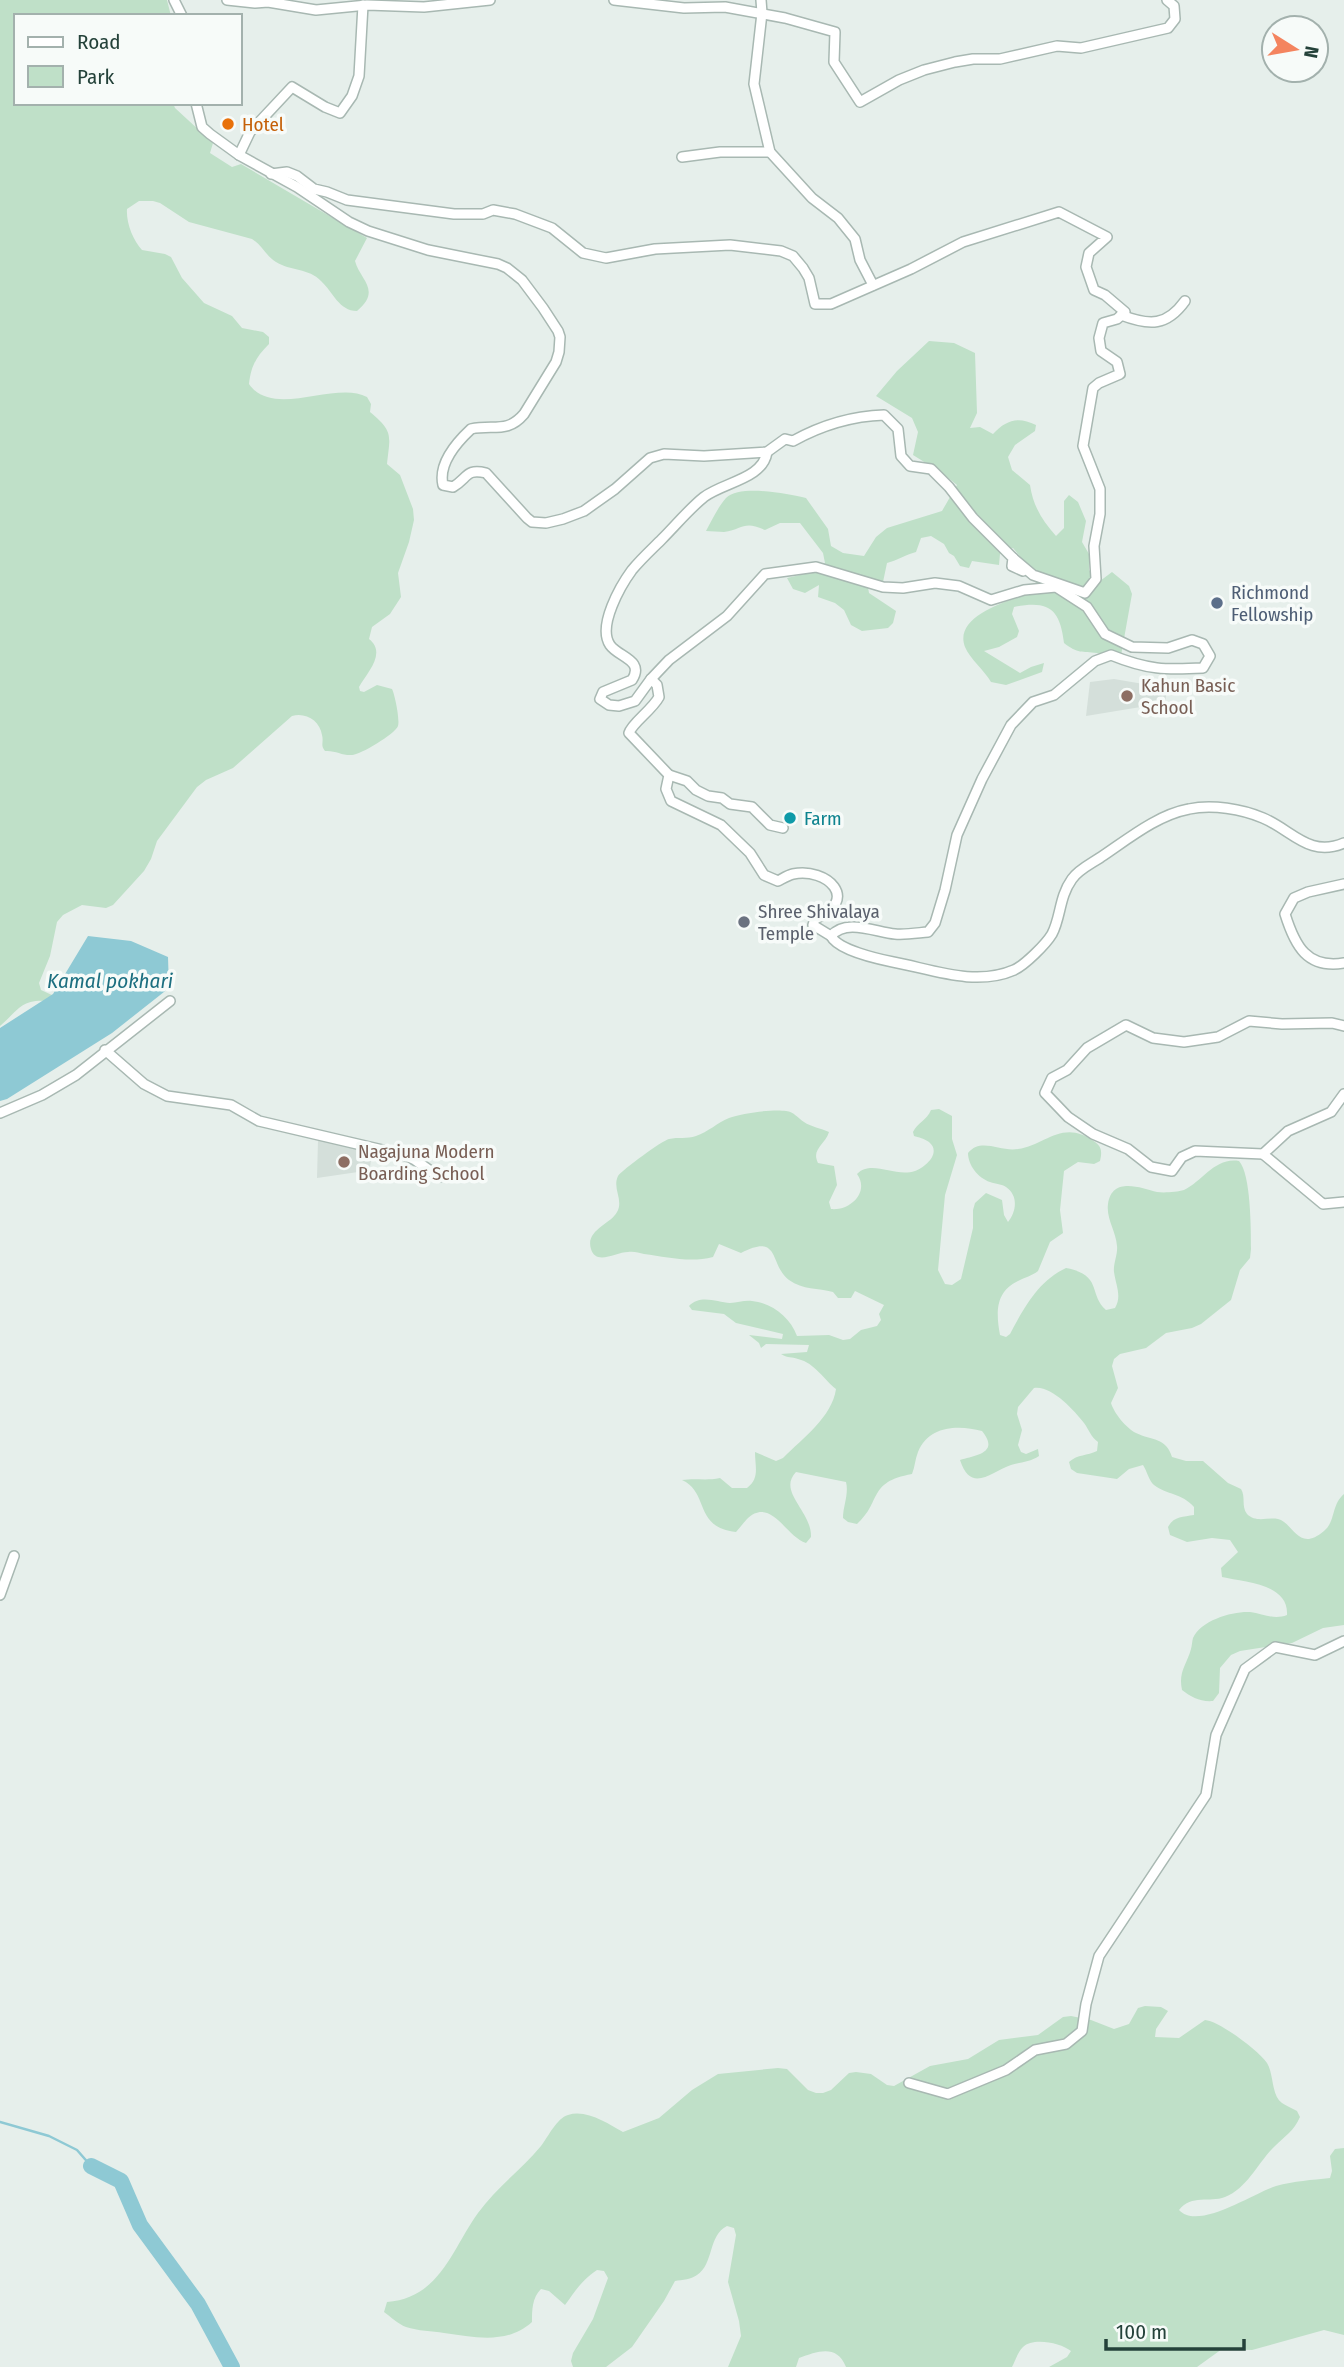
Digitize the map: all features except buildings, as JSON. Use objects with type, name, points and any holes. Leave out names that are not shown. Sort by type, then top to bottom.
[{"type":"street","points":[[227,0],[268,2],[316,10],[363,5],[490,0]]},
{"type":"street","points":[[614,0],[684,8],[725,7],[762,13],[835,32],[834,62],[860,102],[899,80],[955,62],[1000,59],[1057,46],[1081,48],[1168,29],[1175,19],[1174,6],[1167,0]]},
{"type":"street","points":[[761,0],[754,84],[770,152],[812,198],[838,218],[855,239],[860,260],[873,285]]},
{"type":"street","points":[[239,155],[250,132],[292,87],[340,113],[352,96],[359,76],[363,5]]},
{"type":"street","points":[[196,105],[202,127],[239,155],[271,174],[297,187],[330,211],[368,231],[428,250],[482,260],[507,268],[522,280],[558,331],[559,352],[556,362],[524,414],[518,422],[504,428],[471,429],[443,466],[443,485],[453,487],[470,472],[486,473],[527,518],[532,522],[546,523],[563,519],[601,500],[650,458],[664,454],[704,456],[767,452],[785,439],[793,441],[820,426],[864,416],[884,415],[898,429],[901,456],[910,466],[931,469],[973,518],[1033,575],[1085,593],[1097,579],[1094,546],[1100,514],[1100,489],[1083,446],[1093,388],[1098,383],[1120,374],[1117,362],[1101,351],[1099,338],[1103,323],[1117,319],[1125,312],[1105,295],[1094,290],[1086,267],[1089,253],[1107,237],[1059,212],[971,240],[831,304],[815,304],[809,278],[803,268],[793,256],[781,251],[730,245],[655,249],[606,258],[583,253],[552,228],[515,214],[493,210],[483,214],[454,214],[347,200],[314,190],[297,176],[287,172],[271,174]]},
{"type":"street","points":[[682,157],[720,152],[770,152]]},
{"type":"street","points":[[1121,315],[1136,320],[1160,321],[1173,317],[1185,300]]},
{"type":"street","points":[[767,452],[761,467],[749,476],[722,486],[692,508],[632,570],[616,592],[607,636],[610,645],[628,658],[636,671],[632,680],[603,692],[600,699],[610,705],[628,705],[641,695],[668,660],[727,616],[765,574],[777,571],[816,567],[883,587],[903,588],[935,583],[959,586],[991,600],[1024,590],[1056,586]]},
{"type":"street","points":[[831,936],[843,928],[856,927],[897,934],[928,932],[935,923],[945,890],[957,835],[982,779],[1011,725],[1032,702],[1054,695],[1095,661],[1111,655],[1133,664],[1163,670],[1203,668],[1210,656],[1203,644],[1192,640],[1168,648],[1132,647],[1105,634],[1087,607],[1056,586],[1012,566],[1013,558]]},
{"type":"street","points":[[651,679],[657,685],[659,697],[631,727],[629,733],[669,775],[687,781],[708,796],[722,798],[730,804],[752,807],[770,825],[783,828]]},
{"type":"street","points":[[669,775],[666,789],[671,800],[721,825],[750,853],[764,875],[778,881],[793,874],[810,874],[821,876],[831,883],[836,889],[834,907],[827,914],[814,919],[813,925],[831,936],[838,944],[862,953],[945,974],[971,976],[1003,973],[1020,966],[1052,933],[1063,894],[1078,871],[1124,840],[1189,808],[1231,809],[1266,819],[1314,847],[1331,849],[1344,844]]},
{"type":"street","points":[[1344,884],[1294,898],[1285,914],[1295,939],[1307,957],[1321,964],[1344,963]]},
{"type":"street","points":[[0,1113],[42,1095],[76,1075],[170,1001]]},
{"type":"street","points":[[1344,1026],[1332,1023],[1282,1024],[1249,1021],[1218,1037],[1184,1042],[1153,1038],[1126,1024],[1087,1048],[1068,1070],[1052,1078],[1045,1093],[1068,1117],[1093,1134],[1128,1149],[1151,1167],[1172,1171],[1182,1157],[1195,1151],[1263,1154],[1323,1204],[1344,1202]]},
{"type":"street","points":[[105,1050],[145,1084],[167,1096],[231,1105],[259,1121],[404,1155],[439,1177]]},
{"type":"street","points":[[1263,1154],[1289,1130],[1331,1112],[1344,1094]]},
{"type":"street","points":[[0,1595],[14,1556]]},
{"type":"street","points":[[909,2083],[948,2094],[1006,2070],[1035,2050],[1066,2044],[1082,2031],[1099,1956],[1206,1795],[1216,1735],[1245,1669],[1275,1647],[1315,1655],[1344,1641]]},
{"type":"shaded area","name":"Kahun Basic School","points":[[1114,679],[1167,688],[1165,703],[1086,716],[1090,682]]},
{"type":"shaded area","name":"Nagajuna Modern Boarding School","points":[[318,1140],[372,1152],[369,1175],[358,1172],[317,1178]]},
{"type":"green space","points":[[0,0],[167,0],[170,14],[14,14],[14,105],[174,105],[213,143],[210,153],[232,167],[241,164],[367,238],[355,261],[369,291],[364,304],[357,311],[345,308],[316,277],[276,262],[252,239],[189,222],[153,201],[139,201],[127,209],[131,231],[142,250],[171,257],[182,278],[204,303],[232,316],[242,328],[263,332],[269,337],[269,344],[255,362],[249,384],[260,394],[289,399],[354,393],[367,397],[371,404],[370,412],[387,430],[387,464],[400,475],[413,509],[414,520],[398,573],[401,597],[390,614],[372,627],[369,639],[376,650],[376,657],[359,687],[360,691],[364,692],[377,685],[392,689],[398,726],[384,739],[362,752],[345,755],[325,751],[321,730],[312,719],[302,715],[292,716],[233,768],[206,780],[197,787],[157,841],[144,871],[113,905],[106,908],[82,905],[63,915],[57,922],[50,956],[39,983],[41,990],[54,996],[48,1001],[26,1004],[0,1026]]},
{"type":"green space","points":[[929,341],[954,343],[975,353],[977,413],[970,428],[980,427],[993,434],[1013,421],[1036,425],[1035,431],[1015,445],[1008,457],[1012,470],[1030,485],[1039,512],[1056,536],[1064,528],[1064,501],[1069,495],[1078,502],[1086,521],[1082,542],[1089,554],[1089,570],[1100,581],[1112,572],[1129,586],[1132,594],[1120,661],[1069,647],[1064,643],[1059,622],[1051,610],[1044,606],[1026,605],[1014,607],[1012,614],[1019,631],[1017,637],[999,647],[984,651],[1020,673],[1044,663],[1042,672],[1006,685],[991,682],[967,651],[964,635],[968,625],[989,609],[1040,591],[1027,565],[1013,548],[1000,554],[999,565],[972,561],[969,568],[960,566],[944,544],[931,536],[921,538],[916,552],[887,563],[883,582],[871,578],[867,581],[869,593],[896,611],[893,623],[888,628],[862,631],[851,625],[844,610],[835,603],[818,597],[819,585],[805,593],[793,589],[787,578],[813,572],[825,563],[823,553],[800,523],[780,523],[765,530],[748,525],[724,532],[706,531],[723,502],[733,494],[753,491],[776,493],[806,498],[828,529],[831,546],[843,553],[864,556],[876,537],[887,528],[942,511],[957,485],[913,455],[918,432],[912,418],[876,396],[897,371]]},
{"type":"green space","points":[[939,1109],[952,1116],[952,1139],[957,1155],[945,1195],[938,1270],[945,1284],[952,1285],[961,1279],[973,1228],[975,1203],[986,1193],[1002,1200],[1008,1222],[1013,1214],[1014,1199],[1010,1191],[1003,1185],[986,1180],[974,1170],[968,1153],[973,1148],[985,1145],[1018,1149],[1055,1135],[1073,1132],[1095,1142],[1101,1150],[1100,1161],[1094,1164],[1078,1162],[1064,1171],[1060,1210],[1063,1233],[1050,1242],[1038,1271],[1010,1286],[1001,1297],[998,1311],[1000,1335],[1006,1337],[1040,1288],[1066,1268],[1078,1271],[1090,1280],[1106,1310],[1115,1308],[1118,1295],[1114,1269],[1117,1246],[1108,1204],[1115,1190],[1128,1186],[1160,1192],[1181,1191],[1216,1166],[1239,1161],[1248,1190],[1251,1249],[1250,1258],[1240,1270],[1231,1300],[1201,1324],[1166,1333],[1146,1348],[1120,1354],[1114,1359],[1112,1366],[1118,1388],[1111,1403],[1121,1420],[1132,1431],[1158,1440],[1166,1446],[1172,1457],[1186,1461],[1203,1461],[1228,1483],[1241,1489],[1245,1511],[1250,1517],[1278,1519],[1302,1538],[1315,1537],[1328,1527],[1337,1503],[1344,1494],[1344,1625],[1323,1628],[1292,1643],[1240,1651],[1231,1655],[1220,1668],[1219,1693],[1213,1701],[1204,1701],[1182,1690],[1182,1673],[1193,1638],[1203,1626],[1218,1618],[1243,1612],[1273,1617],[1287,1615],[1286,1604],[1273,1590],[1222,1577],[1221,1568],[1238,1552],[1230,1540],[1212,1538],[1187,1542],[1170,1535],[1170,1523],[1194,1515],[1194,1507],[1185,1499],[1154,1485],[1143,1465],[1129,1469],[1117,1479],[1077,1473],[1071,1469],[1069,1462],[1097,1451],[1098,1442],[1068,1405],[1055,1394],[1041,1388],[1034,1388],[1018,1407],[1017,1414],[1022,1430],[1018,1445],[1021,1452],[1026,1454],[1038,1449],[1039,1456],[1032,1460],[1011,1465],[982,1478],[970,1476],[960,1460],[984,1452],[987,1449],[987,1438],[982,1431],[945,1429],[929,1436],[917,1455],[912,1474],[888,1482],[881,1488],[865,1516],[857,1524],[843,1518],[846,1482],[796,1472],[790,1487],[810,1528],[811,1537],[806,1543],[764,1512],[756,1513],[747,1519],[736,1532],[722,1529],[707,1517],[696,1493],[682,1480],[720,1478],[732,1488],[747,1488],[755,1476],[755,1452],[776,1461],[783,1458],[823,1418],[836,1389],[809,1364],[781,1354],[807,1352],[809,1345],[766,1344],[761,1348],[749,1335],[782,1339],[783,1334],[736,1323],[724,1314],[692,1310],[689,1306],[698,1300],[759,1302],[785,1317],[797,1336],[829,1335],[843,1340],[850,1339],[861,1330],[877,1326],[884,1305],[855,1291],[851,1298],[838,1298],[833,1292],[794,1283],[783,1274],[772,1253],[763,1246],[741,1253],[719,1244],[713,1257],[696,1259],[632,1252],[597,1257],[590,1242],[595,1232],[614,1216],[619,1208],[616,1185],[618,1176],[669,1139],[696,1136],[729,1118],[766,1111],[786,1111],[807,1124],[829,1132],[817,1150],[816,1158],[818,1163],[834,1166],[837,1185],[829,1202],[831,1209],[838,1209],[856,1199],[861,1187],[857,1174],[863,1170],[877,1168],[907,1173],[927,1163],[933,1155],[933,1146],[914,1136],[913,1132],[931,1110]]},
{"type":"green space","points":[[1161,2007],[1168,2011],[1156,2029],[1155,2037],[1179,2038],[1205,2020],[1238,2037],[1267,2063],[1278,2099],[1297,2111],[1300,2117],[1292,2130],[1233,2193],[1219,2199],[1195,2200],[1179,2210],[1188,2215],[1199,2216],[1226,2208],[1276,2186],[1330,2178],[1330,2156],[1335,2149],[1344,2148],[1344,2335],[1324,2330],[1252,2350],[1222,2349],[1197,2367],[1049,2367],[1067,2357],[1071,2351],[1054,2344],[1033,2342],[1023,2347],[1012,2367],[846,2367],[838,2355],[826,2351],[799,2358],[796,2367],[728,2367],[741,2336],[728,2282],[736,2235],[734,2228],[727,2226],[717,2236],[702,2270],[697,2275],[675,2281],[632,2347],[606,2367],[573,2367],[571,2361],[593,2319],[608,2278],[604,2271],[597,2270],[587,2278],[565,2305],[549,2291],[541,2289],[534,2300],[532,2322],[501,2337],[478,2337],[415,2329],[403,2326],[384,2312],[387,2302],[405,2299],[432,2282],[443,2270],[485,2204],[541,2146],[556,2124],[568,2115],[590,2116],[623,2132],[659,2118],[692,2090],[718,2074],[778,2068],[787,2069],[808,2090],[816,2093],[831,2090],[849,2073],[856,2072],[871,2074],[887,2085],[894,2086],[930,2066],[968,2059],[999,2040],[1038,2035],[1063,2017],[1091,2020],[1114,2029],[1129,2024],[1138,2008]]},
{"type":"water","name":"Kamal pokhari","points":[[88,936],[131,941],[168,957],[169,988],[112,1033],[0,1101],[0,1028],[53,994]]},
{"type":"waterway","points":[[0,2122],[49,2136],[77,2150],[91,2166]]},
{"type":"waterway","points":[[91,2166],[121,2181],[140,2225],[198,2304],[232,2367]]},
{"type":"place","name":"Hotel","points":[[228,124]]},
{"type":"place","name":"Richmond Fellowship","points":[[1217,603]]},
{"type":"place","name":"Kahun Basic School","points":[[1127,696]]},
{"type":"place","name":"Farm","points":[[790,818]]},
{"type":"place","name":"Shree Shivalaya Temple","points":[[744,922]]},
{"type":"place","name":"Nagajuna Modern Boarding School","points":[[344,1162]]}]
